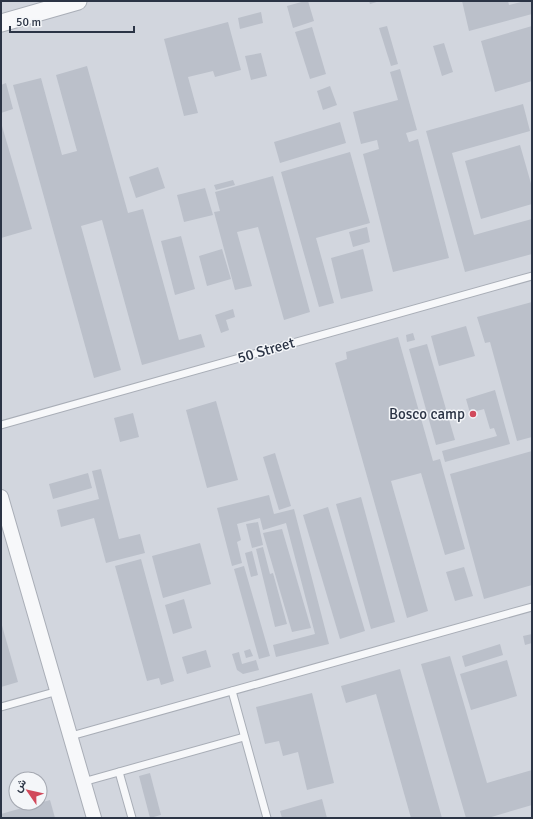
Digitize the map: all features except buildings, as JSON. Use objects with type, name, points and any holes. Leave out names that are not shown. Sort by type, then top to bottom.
[{"type":"street","points":[[1,23],[78,1]]},
{"type":"street","points":[[1,498],[94,818]]},
{"type":"lane","name":"50 Street","points":[[1,425],[532,276]]},
{"type":"lane","points":[[70,736],[532,608]]},
{"type":"lane","points":[[1,707],[58,691]]},
{"type":"lane","points":[[232,691],[267,818]]},
{"type":"lane","points":[[83,782],[244,737]]},
{"type":"lane","points":[[119,772],[132,818]]},
{"type":"shaded area","points":[[1,1],[532,1],[532,818],[1,818]]},
{"type":"place","name":"Bosco camp","points":[[473,414]]}]
